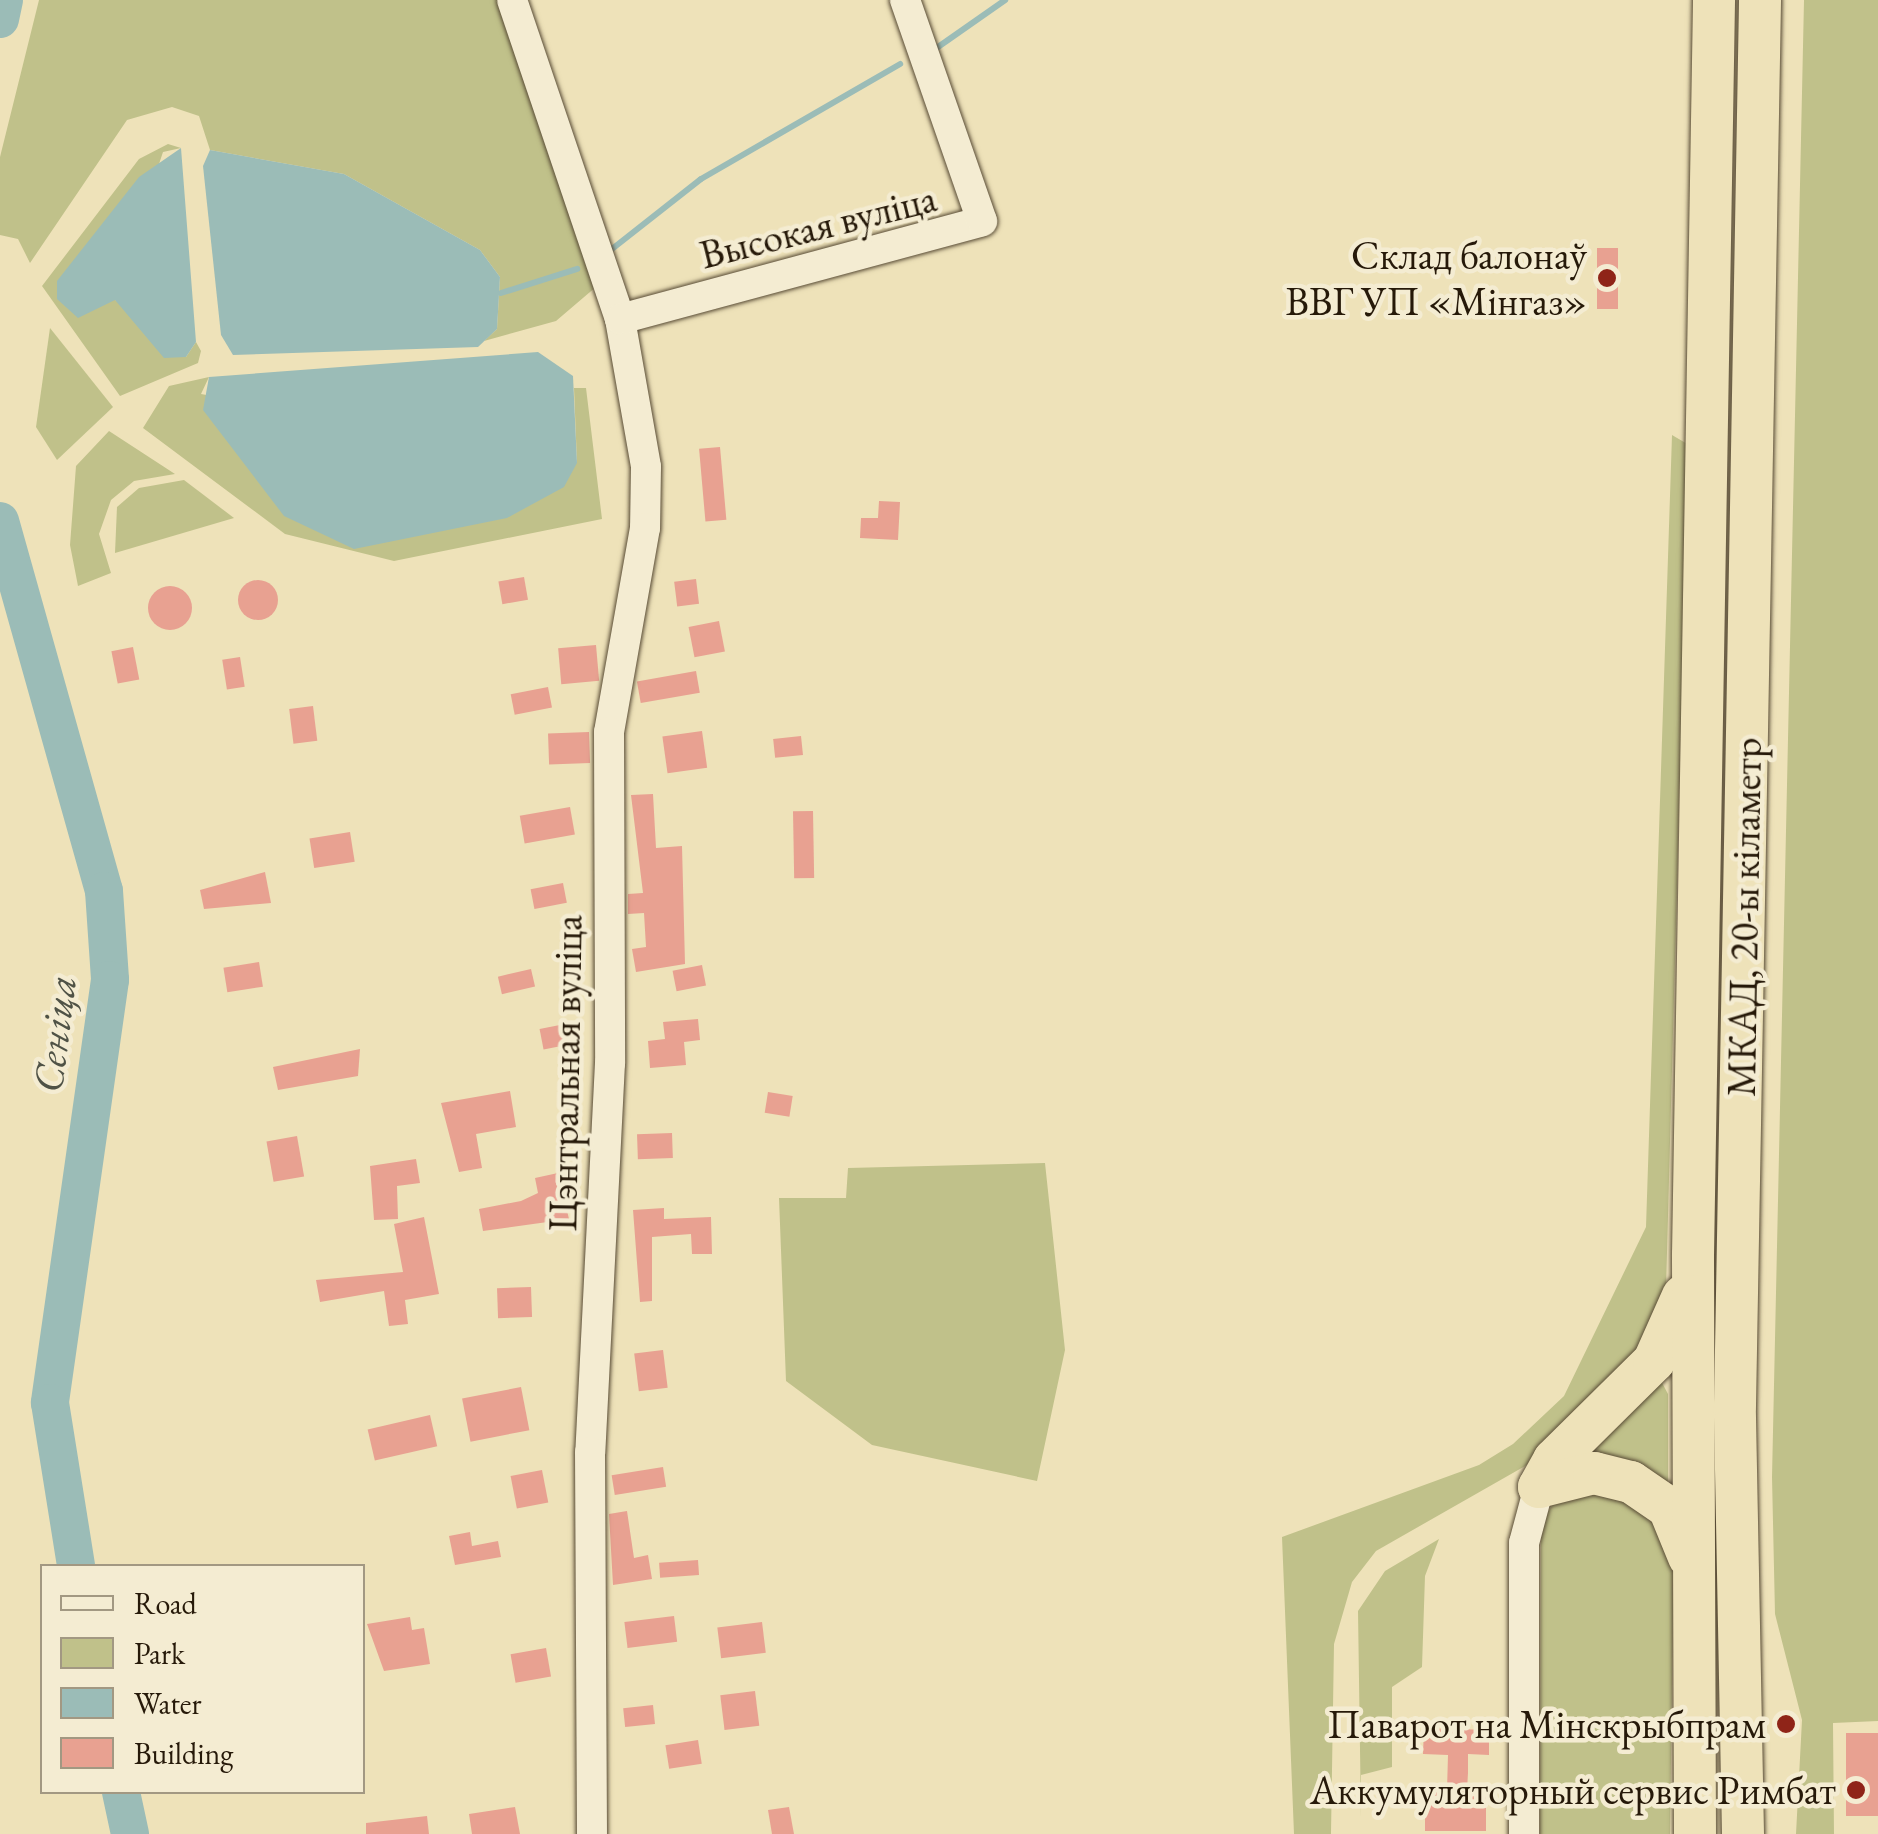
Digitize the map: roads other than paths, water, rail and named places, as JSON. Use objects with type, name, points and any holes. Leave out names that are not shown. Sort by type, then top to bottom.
[{"type":"highway","name":"МКАД, 20-ы кіламетр","points":[[1695,1834],[1693,1255],[1714,0]]},
{"type":"highway","name":"МКАД, 20-ы кіламетр","points":[[1744,1834],[1735,1406],[1760,0]]},
{"type":"highway","points":[[1538,1487],[1676,1330],[1693,1255]]},
{"type":"highway","points":[[1538,1487],[1594,1473],[1631,1482],[1669,1508],[1694,1570]]},
{"type":"street","name":"Цэнтральная вуліца","points":[[512,0],[620,319],[646,467],[645,528],[609,732],[610,1063],[590,1452],[592,1834]]},
{"type":"street","name":"Высокая вуліца","points":[[620,319],[982,221],[905,0]]},
{"type":"street","points":[[1524,1834],[1524,1543],[1538,1487]]},
{"type":"water","points":[[181,148],[196,342],[186,357],[164,358],[115,300],[78,318],[57,299],[57,281],[139,177]]},
{"type":"water","points":[[210,150],[344,174],[480,250],[500,277],[497,329],[478,347],[233,355],[221,335],[203,166]]},
{"type":"water","points":[[538,352],[573,376],[577,463],[564,487],[507,518],[354,549],[284,516],[203,410],[209,377]]},
{"type":"waterway","name":"Сеніца","points":[[0,19],[4,0]]},
{"type":"waterway","points":[[938,47],[1005,0]]},
{"type":"waterway","points":[[612,249],[701,179],[900,64]]},
{"type":"waterway","points":[[501,293],[577,269]]},
{"type":"waterway","name":"Сеніца","points":[[0,521],[104,891],[110,980],[50,1403],[76,1564]]},
{"type":"waterway","name":"Сеніца","points":[[121,1794],[130,1834]]},
{"type":"place","name":"Склад балонаў ВВГ УП «Мінгаз»","points":[[1607,278]]},
{"type":"place","name":"Паварот на Мінскрыбпрам","points":[[1786,1724]]},
{"type":"place","name":"Аккумуляторный сервис Римбат","points":[[1856,1790]]}]
